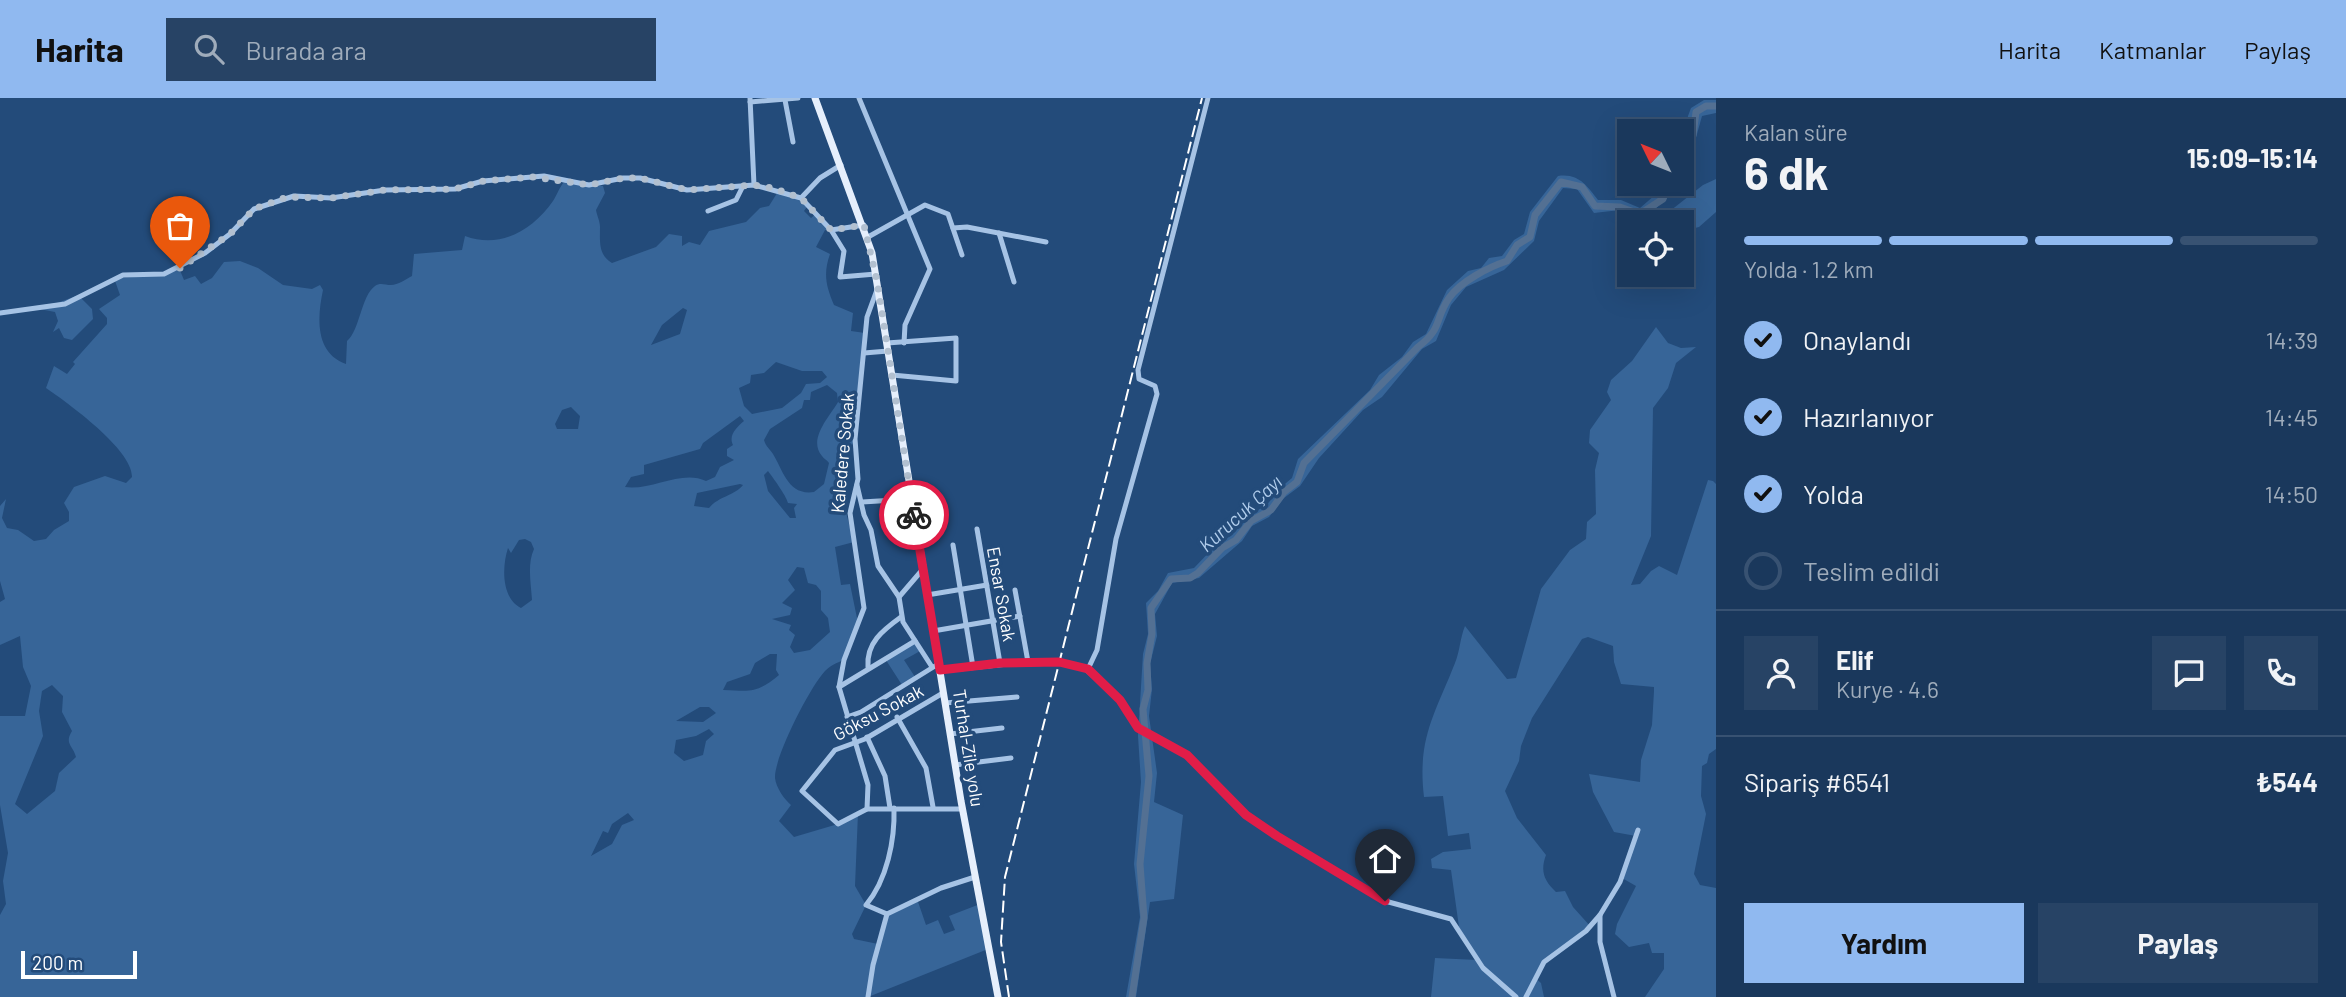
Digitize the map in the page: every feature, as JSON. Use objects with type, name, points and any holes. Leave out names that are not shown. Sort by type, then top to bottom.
[{"type":"main road","name":"Turhal-Zile yolu","points":[[815,98],[864,225],[876,274],[937,667],[998,997]]},
{"type":"street","points":[[754,185],[750,100],[798,98]]},
{"type":"street","points":[[859,98],[930,271],[906,321],[904,343]]},
{"type":"street","points":[[1088,669],[1097,650],[1116,539],[1157,394],[1155,386],[1139,379],[1138,370],[1208,98]]},
{"type":"street","points":[[785,100],[793,142]]},
{"type":"street","points":[[801,198],[820,178],[841,165]]},
{"type":"street","points":[[0,313],[65,304],[123,275],[164,274],[190,263],[213,248],[254,209],[294,196],[331,198],[385,190],[455,189],[484,181],[544,176],[589,185],[623,178],[640,178],[687,190],[754,185],[801,198],[831,230],[844,251],[840,277],[876,274]]},
{"type":"street","points":[[708,211],[736,200],[743,186]]},
{"type":"street","points":[[868,237],[921,205],[932,207],[947,212],[962,255]]},
{"type":"street","points":[[831,230],[864,225]]},
{"type":"street","points":[[953,228],[1046,242]]},
{"type":"street","points":[[999,233],[1014,282]]},
{"type":"street","name":"Kaledere Sokak","points":[[867,808],[869,794],[839,687],[846,653],[864,607],[863,587],[850,521],[857,484],[855,439],[863,353],[869,307],[878,288]]},
{"type":"street","points":[[863,353],[904,343],[956,338],[956,381],[892,374]]},
{"type":"street","points":[[857,484],[878,566],[899,597],[901,617],[937,667]]},
{"type":"street","points":[[862,502],[912,499]]},
{"type":"street","name":"Ensar Sokak","points":[[977,529],[1000,663]]},
{"type":"street","points":[[953,545],[974,667]]},
{"type":"street","points":[[899,597],[923,569]]},
{"type":"street","points":[[927,594],[986,585]]},
{"type":"street","points":[[1015,590],[1028,662]]},
{"type":"street","points":[[933,631],[1020,616]]},
{"type":"street","points":[[868,667],[868,654],[874,641],[901,617]]},
{"type":"street","points":[[839,687],[915,640]]},
{"type":"street","points":[[847,717],[861,712],[937,667],[1059,662],[1088,669],[1120,700],[1142,731],[1187,755],[1238,808],[1277,836],[1385,901],[1451,919],[1483,968],[1516,997]]},
{"type":"street","name":"Göksu Sokak","points":[[867,808],[838,824],[802,791],[835,750],[867,737],[897,717],[943,693]]},
{"type":"street","points":[[945,704],[1017,697]]},
{"type":"street","points":[[897,717],[926,768],[933,807]]},
{"type":"street","points":[[950,734],[1002,728]]},
{"type":"street","points":[[867,737],[885,776],[895,834],[877,891],[866,905],[887,914],[941,888],[975,877]]},
{"type":"street","points":[[955,765],[1011,758]]},
{"type":"street","points":[[867,808],[963,808]]},
{"type":"street","points":[[1526,997],[1544,962],[1587,932],[1600,915],[1622,878],[1638,830]]},
{"type":"street","points":[[868,997],[873,965],[887,914]]},
{"type":"street","points":[[1600,915],[1600,942],[1614,997]]},
{"type":"shaded area","points":[[1704,100],[1716,100],[1716,113],[1702,116],[1694,145],[1694,119],[1688,119],[1691,108]]},
{"type":"shaded area","points":[[1558,176],[1577,179],[1586,185],[1598,200],[1621,200],[1640,208],[1654,196],[1669,196],[1654,210],[1594,213],[1577,189],[1563,188],[1539,221],[1534,241],[1504,270],[1466,287],[1451,305],[1436,341],[1422,349],[1382,397],[1363,410],[1319,458],[1300,486],[1284,498],[1269,517],[1252,526],[1242,541],[1199,578],[1172,583],[1155,614],[1157,636],[1150,664],[1152,689],[1149,716],[1157,773],[1154,802],[1183,815],[1174,899],[1150,902],[1136,997],[1126,997],[1140,917],[1134,864],[1141,782],[1138,736],[1143,654],[1148,634],[1146,603],[1158,591],[1168,573],[1194,568],[1218,543],[1231,536],[1247,515],[1266,506],[1292,478],[1298,459],[1370,390],[1379,375],[1402,357],[1413,342],[1426,334],[1447,290],[1468,271],[1481,268],[1489,258],[1502,256],[1514,240],[1524,234],[1530,212]]},
{"type":"shaded area","points":[[1716,179],[1716,212],[1694,228],[1694,210],[1671,210],[1689,196],[1694,196],[1694,192]]},
{"type":"shaded area","points":[[564,182],[603,186],[605,193],[596,210],[602,252],[612,263],[656,247],[669,234],[682,236],[682,246],[689,242],[700,245],[709,231],[746,222],[760,208],[769,206],[779,190],[809,204],[804,211],[811,218],[817,213],[831,230],[825,230],[816,247],[830,254],[826,274],[829,292],[834,305],[853,313],[851,331],[865,333],[855,439],[836,476],[854,542],[835,547],[841,585],[850,584],[858,623],[844,660],[829,667],[819,679],[786,739],[775,778],[781,793],[791,805],[779,821],[794,837],[838,824],[858,813],[855,886],[866,905],[852,934],[854,939],[878,944],[887,914],[917,899],[926,925],[938,920],[944,934],[955,930],[949,916],[980,904],[988,949],[868,997],[0,997],[0,915],[6,904],[3,881],[8,853],[0,805],[0,716],[25,716],[31,686],[23,667],[20,636],[0,645],[0,602],[5,599],[0,581],[0,506],[6,499],[2,518],[7,528],[18,530],[34,541],[46,539],[54,530],[69,521],[69,512],[64,503],[74,487],[105,476],[126,483],[132,477],[122,454],[111,441],[46,388],[54,366],[67,374],[75,364],[73,362],[107,324],[107,318],[99,309],[120,295],[114,278],[154,276],[179,268],[184,280],[195,276],[201,284],[212,278],[224,262],[240,261],[258,268],[283,285],[312,289],[320,285],[323,290],[319,323],[324,343],[328,352],[346,364],[347,341],[355,329],[370,291],[375,286],[396,284],[412,276],[414,254],[462,250],[465,236],[503,239],[525,229],[545,212]],"holes":[[[683,308],[687,310],[680,334],[651,345],[662,325]],[[776,362],[802,371],[822,371],[827,377],[820,383],[806,384],[801,393],[782,408],[752,414],[744,406],[739,388],[750,383],[751,375],[764,373]],[[827,385],[837,393],[838,402],[826,420],[817,442],[818,449],[829,463],[824,484],[814,492],[805,492],[792,486],[764,440],[770,429],[802,408],[804,400],[810,400],[811,392]],[[571,407],[580,416],[578,429],[557,429],[555,424],[562,410]],[[740,416],[744,421],[734,432],[733,445],[727,449],[727,456],[734,460],[720,467],[715,477],[706,481],[687,477],[645,486],[625,487],[631,477],[644,474],[644,465],[700,449],[703,443]],[[768,471],[788,503],[797,504],[794,508],[796,518],[790,518],[768,491],[764,475]],[[743,485],[709,508],[694,506],[697,493]],[[525,539],[531,542],[534,549],[530,568],[532,600],[521,608],[510,597],[505,581],[508,548],[511,553],[519,540]],[[797,567],[804,568],[808,583],[816,585],[821,591],[821,610],[828,618],[830,632],[810,650],[794,653],[790,647],[795,635],[789,630],[791,625],[772,619],[790,615],[792,608],[782,603],[795,590],[788,580]],[[770,654],[777,654],[776,670],[779,675],[759,688],[747,691],[723,690],[727,682],[750,674],[755,663]],[[52,685],[63,696],[62,712],[72,731],[69,742],[76,757],[59,773],[55,791],[27,814],[15,804],[43,736],[39,711],[42,691]],[[700,707],[709,707],[716,713],[703,722],[676,721]],[[709,729],[714,734],[706,741],[703,755],[684,761],[674,753],[676,740],[696,736]],[[628,813],[634,820],[622,825],[612,844],[591,856],[603,831],[608,833],[612,824]]]},
{"type":"shaded area","points":[[87,292],[80,297],[92,309],[93,319],[72,340],[64,338],[59,328],[53,332],[58,321],[55,312],[29,307],[57,303]]},
{"type":"shaded area","points":[[1656,327],[1668,343],[1681,348],[1696,347],[1676,363],[1668,388],[1653,408],[1651,536],[1631,585],[1640,584],[1659,566],[1677,575],[1708,480],[1713,481],[1716,484],[1716,749],[1709,754],[1707,763],[1702,766],[1701,796],[1706,814],[1694,874],[1700,885],[1716,888],[1716,997],[1645,997],[1664,969],[1664,953],[1652,953],[1649,943],[1629,947],[1615,934],[1617,924],[1636,886],[1622,878],[1636,836],[1614,832],[1593,792],[1589,774],[1640,782],[1641,760],[1652,725],[1654,687],[1621,684],[1614,662],[1613,646],[1588,637],[1582,639],[1532,718],[1521,746],[1519,761],[1505,791],[1517,818],[1546,855],[1543,871],[1549,884],[1556,892],[1565,891],[1573,907],[1591,927],[1553,955],[1534,977],[1541,983],[1544,997],[1431,997],[1435,958],[1477,960],[1459,927],[1451,870],[1432,868],[1431,859],[1443,852],[1471,849],[1469,833],[1448,836],[1443,796],[1424,797],[1423,758],[1429,727],[1457,658],[1465,626],[1507,679],[1516,678],[1541,589],[1570,550],[1586,539],[1587,522],[1596,514],[1595,470],[1599,453],[1589,443],[1590,430],[1611,400],[1607,392],[1611,380],[1632,361]]},
{"type":"shaded area","points":[[915,641],[922,650],[904,660],[915,677],[902,685],[884,657]]},
{"type":"waterway","name":"Kurucuk Çayı","points":[[1694,127],[1696,112],[1706,106],[1716,106]]},
{"type":"waterway","name":"Kurucuk Çayı","points":[[1132,997],[1144,918],[1140,864],[1149,776],[1143,709],[1148,690],[1151,608],[1171,579],[1190,578],[1198,573],[1222,548],[1236,540],[1251,521],[1271,510],[1284,492],[1297,482],[1304,463],[1426,340],[1435,329],[1444,306],[1454,292],[1476,275],[1507,261],[1517,245],[1530,237],[1535,215],[1561,182],[1582,187],[1595,206],[1620,207],[1640,214],[1664,196]]},
{"type":"railway","points":[[1009,997],[1001,942],[1005,877],[1202,98]]},
{"type":"way so far","points":[[180,268],[230,234],[254,209],[299,195],[331,198],[385,190],[455,189],[484,181],[544,176],[589,185],[617,178],[640,178],[678,189],[754,185],[783,191],[805,201],[831,230],[864,225],[867,232],[914,515]]},
{"type":"route","points":[[914,515],[940,670],[1000,663],[1059,662],[1088,669],[1120,700],[1138,728],[1187,755],[1246,815],[1385,901]]}]
